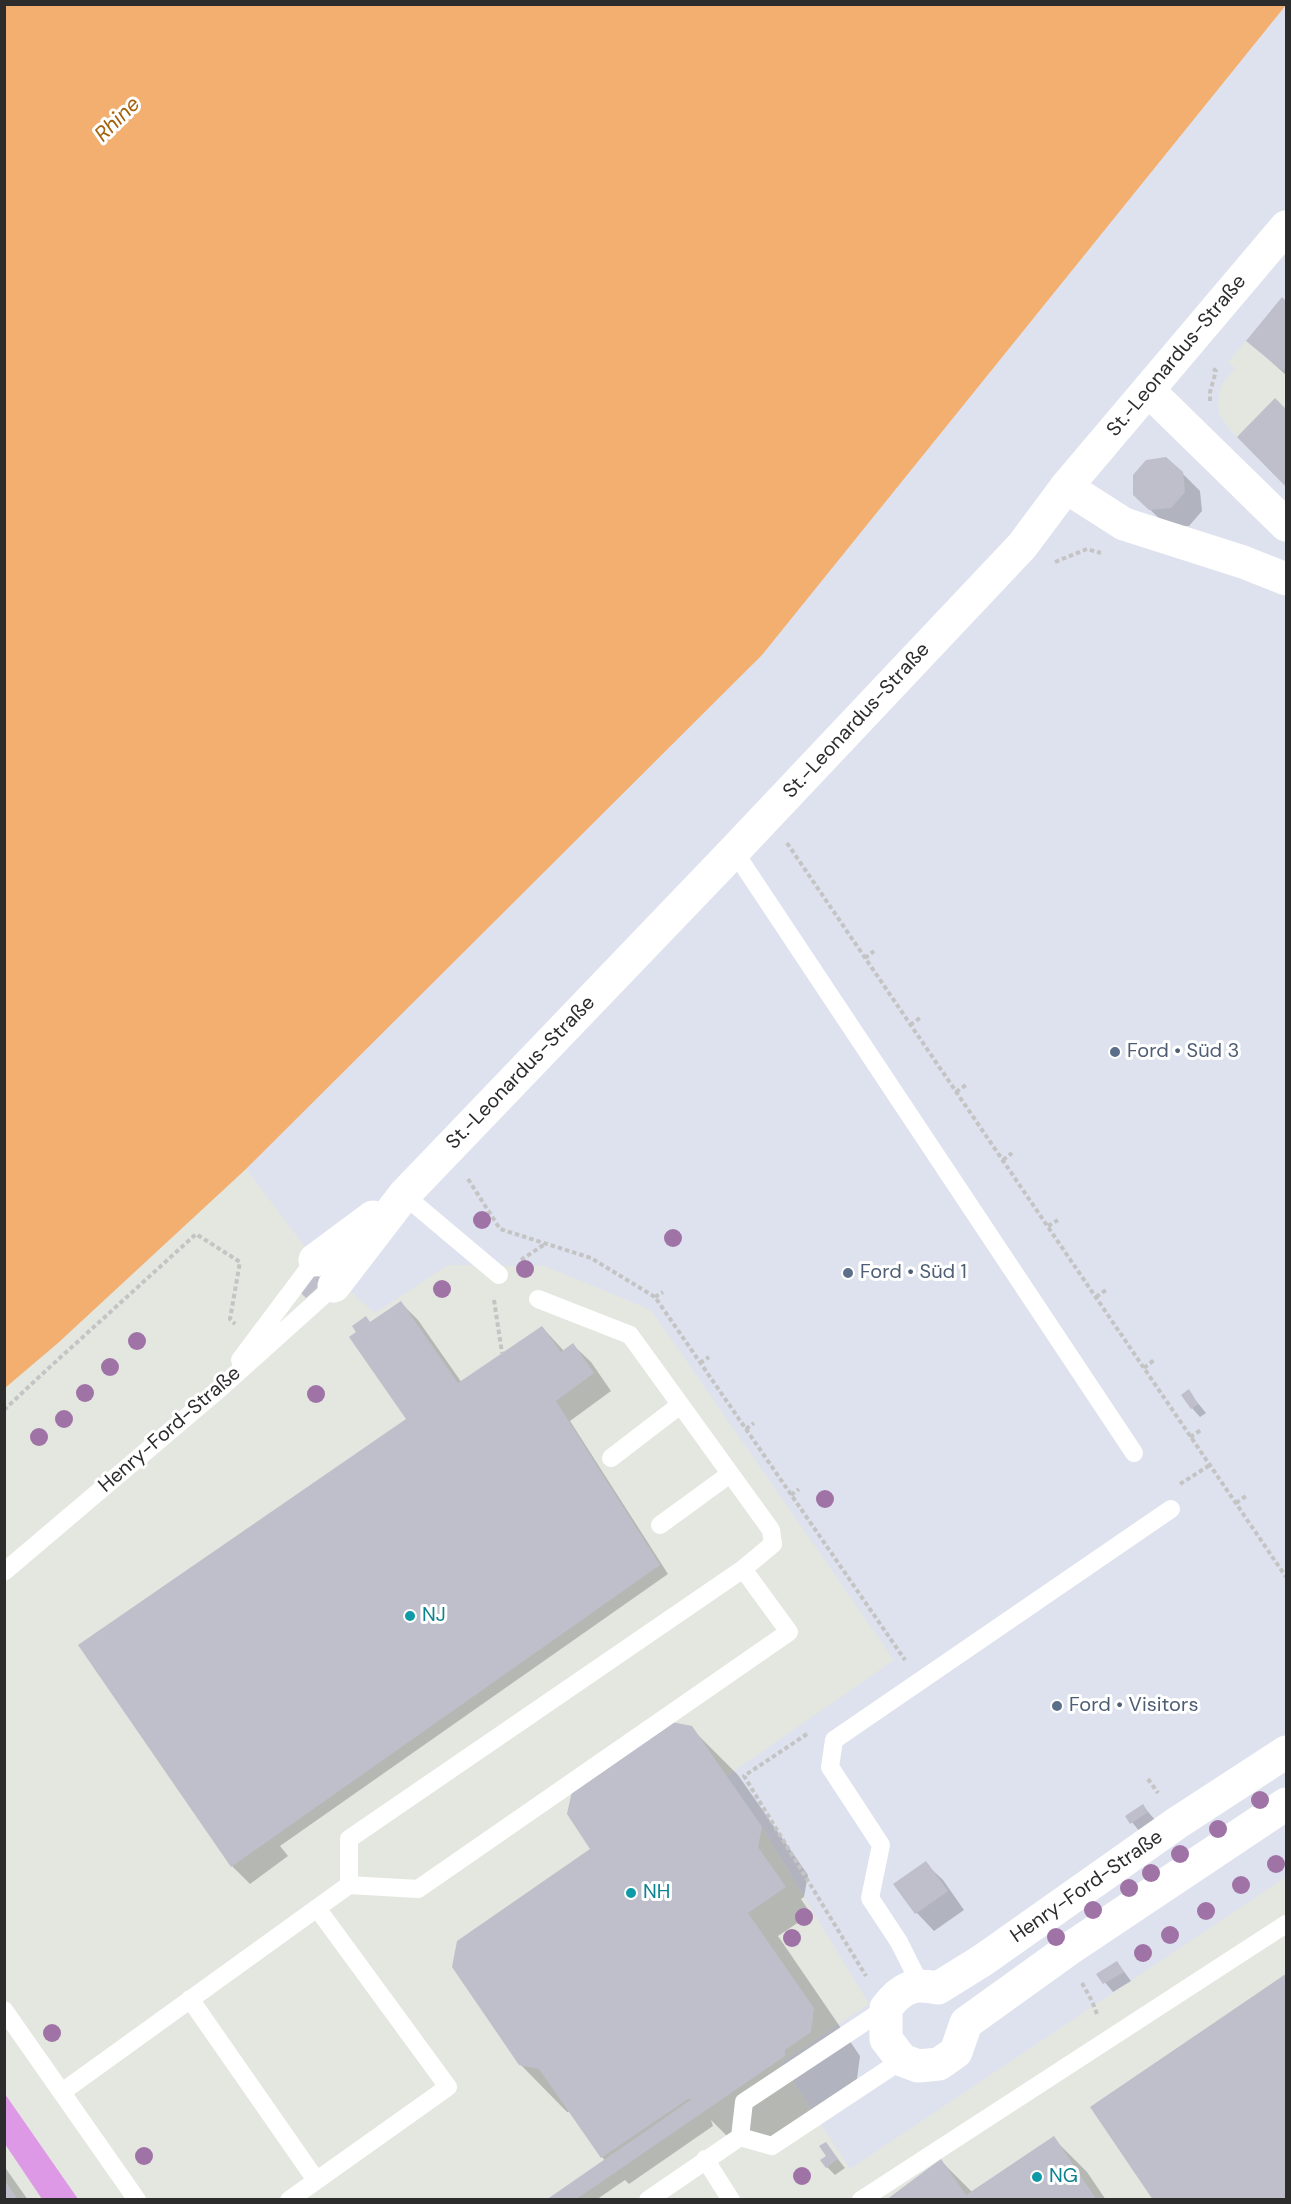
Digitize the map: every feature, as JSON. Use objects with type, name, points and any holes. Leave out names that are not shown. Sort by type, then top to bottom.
[{"type":"street","name":"St.-Leonardus-Straße","points":[[334,1286],[404,1195],[768,816],[1022,546],[1066,487],[1287,227]]},
{"type":"street","points":[[1149,391],[1287,525]]},
{"type":"street","points":[[1066,487],[1124,524],[1243,562],[1287,579]]},
{"type":"street","name":"St.-Leonardus-Straße","points":[[315,1260],[404,1195]]},
{"type":"street","name":"Henry-Ford-Straße","points":[[886,2008],[904,1990],[929,1986],[983,1960],[1177,1823],[1287,1752]]},
{"type":"street","name":"Henry-Ford-Straße","points":[[902,2060],[918,2066],[939,2064],[956,2052],[966,2023],[1069,1949],[1287,1804]]},
{"type":"street","points":[[886,2008],[886,2039],[902,2060]]},
{"type":"lane","points":[[734,851],[1134,1453]]},
{"type":"lane","points":[[404,1195],[499,1275]]},
{"type":"lane","points":[[216,1392],[315,1260]]},
{"type":"lane","name":"Henry-Ford-Straße","points":[[4,1572],[216,1392],[334,1286]]},
{"type":"lane","points":[[348,1885],[349,1839],[743,1569],[773,1544],[771,1530],[630,1335],[538,1299]]},
{"type":"lane","points":[[611,1458],[680,1405]]},
{"type":"lane","points":[[660,1525],[730,1474]]},
{"type":"lane","points":[[929,1986],[870,1898],[881,1845],[830,1767],[834,1740],[1171,1509]]},
{"type":"lane","points":[[62,2092],[348,1885],[418,1888],[789,1632],[743,1569]]},
{"type":"lane","points":[[289,2199],[448,2087],[317,1908]]},
{"type":"lane","points":[[861,2199],[1287,1924]]},
{"type":"lane","points":[[190,1999],[316,2180]]},
{"type":"lane","name":"Henry-Ford-Straße","points":[[740,2137],[744,2102],[886,2008]]},
{"type":"lane","points":[[4,2010],[137,2199]]},
{"type":"lane","points":[[648,2199],[740,2137],[772,2146],[902,2060]]},
{"type":"lane","points":[[705,2159],[731,2199]]},
{"type":"path","points":[[768,816],[1190,1437],[1286,1574]]},
{"type":"path","points":[[865,958],[874,951]]},
{"type":"path","points":[[910,1025],[920,1018]]},
{"type":"path","points":[[956,1092],[966,1085]]},
{"type":"path","points":[[1003,1160],[1012,1153]]},
{"type":"path","points":[[1048,1226],[1058,1220]]},
{"type":"path","points":[[4,1410],[196,1234],[240,1262],[230,1319],[253,1342]]},
{"type":"path","points":[[1096,1297],[1106,1290]]},
{"type":"path","points":[[655,1297],[663,1292]]},
{"type":"path","points":[[700,1363],[709,1357]]},
{"type":"path","points":[[1144,1368],[1154,1360]]},
{"type":"path","points":[[746,1429],[754,1423]]},
{"type":"path","points":[[1190,1437],[1201,1430]]},
{"type":"path","points":[[791,1495],[799,1489]]},
{"type":"path","points":[[1236,1503],[1246,1496]]},
{"type":"path","points":[[1069,1949],[1084,1990],[1092,2001],[1106,2041]]},
{"type":"shaded area","points":[[1246,341],[1286,374],[1286,487],[1229,429],[1220,415],[1218,405],[1220,390],[1235,368],[1228,363]]},
{"type":"shaded area","points":[[246,1169],[315,1260],[375,1313],[448,1265],[545,1266],[651,1310],[894,1660],[727,1776],[762,1827],[869,2004],[781,2063],[850,2169],[1286,1877],[1286,2199],[5,2199],[4,1388],[58,1343]]},
{"type":"shaded area","points":[[4,2094],[78,2199],[42,2199],[5,2144]]},
{"type":"water","name":"Rhine","points":[[5,4],[1286,5],[762,655],[246,1169],[58,1343],[5,1388]]},
{"type":"building","points":[[1282,297],[1286,301],[1286,366],[1283,371],[1246,341]]},
{"type":"building","points":[[1275,398],[1286,409],[1286,487],[1237,437]]},
{"type":"building","points":[[1166,457],[1183,472],[1185,492],[1171,508],[1149,510],[1133,495],[1133,475],[1146,460]]},
{"type":"building","points":[[316,1274],[324,1282],[306,1298],[298,1290]]},
{"type":"building","name":"NJ","points":[[401,1301],[458,1383],[542,1326],[561,1352],[573,1343],[594,1373],[556,1401],[660,1565],[231,1867],[78,1645],[406,1419],[349,1337],[356,1332],[352,1326],[366,1316],[370,1322]]},
{"type":"building","points":[[1189,1389],[1198,1404],[1191,1409],[1181,1395]]},
{"type":"building","name":"NH","points":[[672,1722],[692,1726],[762,1827],[758,1847],[786,1887],[748,1913],[814,2008],[811,2032],[785,2050],[785,2056],[575,2200],[546,2200],[692,2099],[688,2099],[601,2158],[539,2069],[519,2065],[452,1967],[457,1941],[590,1849],[567,1814],[572,1791]]},
{"type":"building","points":[[1143,1804],[1148,1812],[1130,1824],[1125,1816]]},
{"type":"building","points":[[926,1861],[948,1891],[915,1914],[893,1884]]},
{"type":"building","points":[[1117,1961],[1124,1972],[1103,1984],[1096,1974]]},
{"type":"building","points":[[1286,1974],[1286,2200],[1153,2200],[1090,2107]]},
{"type":"building","name":"NG","points":[[1054,2136],[1097,2200],[886,2200],[941,2159],[966,2195]]},
{"type":"building","points":[[826,2142],[838,2159],[826,2168],[820,2160],[826,2156],[819,2146]]},
{"type":"building","points":[[4,2179],[18,2200],[4,2200]]},
{"type":"place","name":"Ford • Süd 3","points":[[1115,1052]]},
{"type":"place","name":"Ford • Süd 1","points":[[848,1273]]},
{"type":"place","name":"NJ","points":[[410,1616]]},
{"type":"place","name":"Ford • Visitors","points":[[1057,1706]]},
{"type":"place","name":"NH","points":[[631,1893]]},
{"type":"place","name":"NG","points":[[1037,2177]]}]
